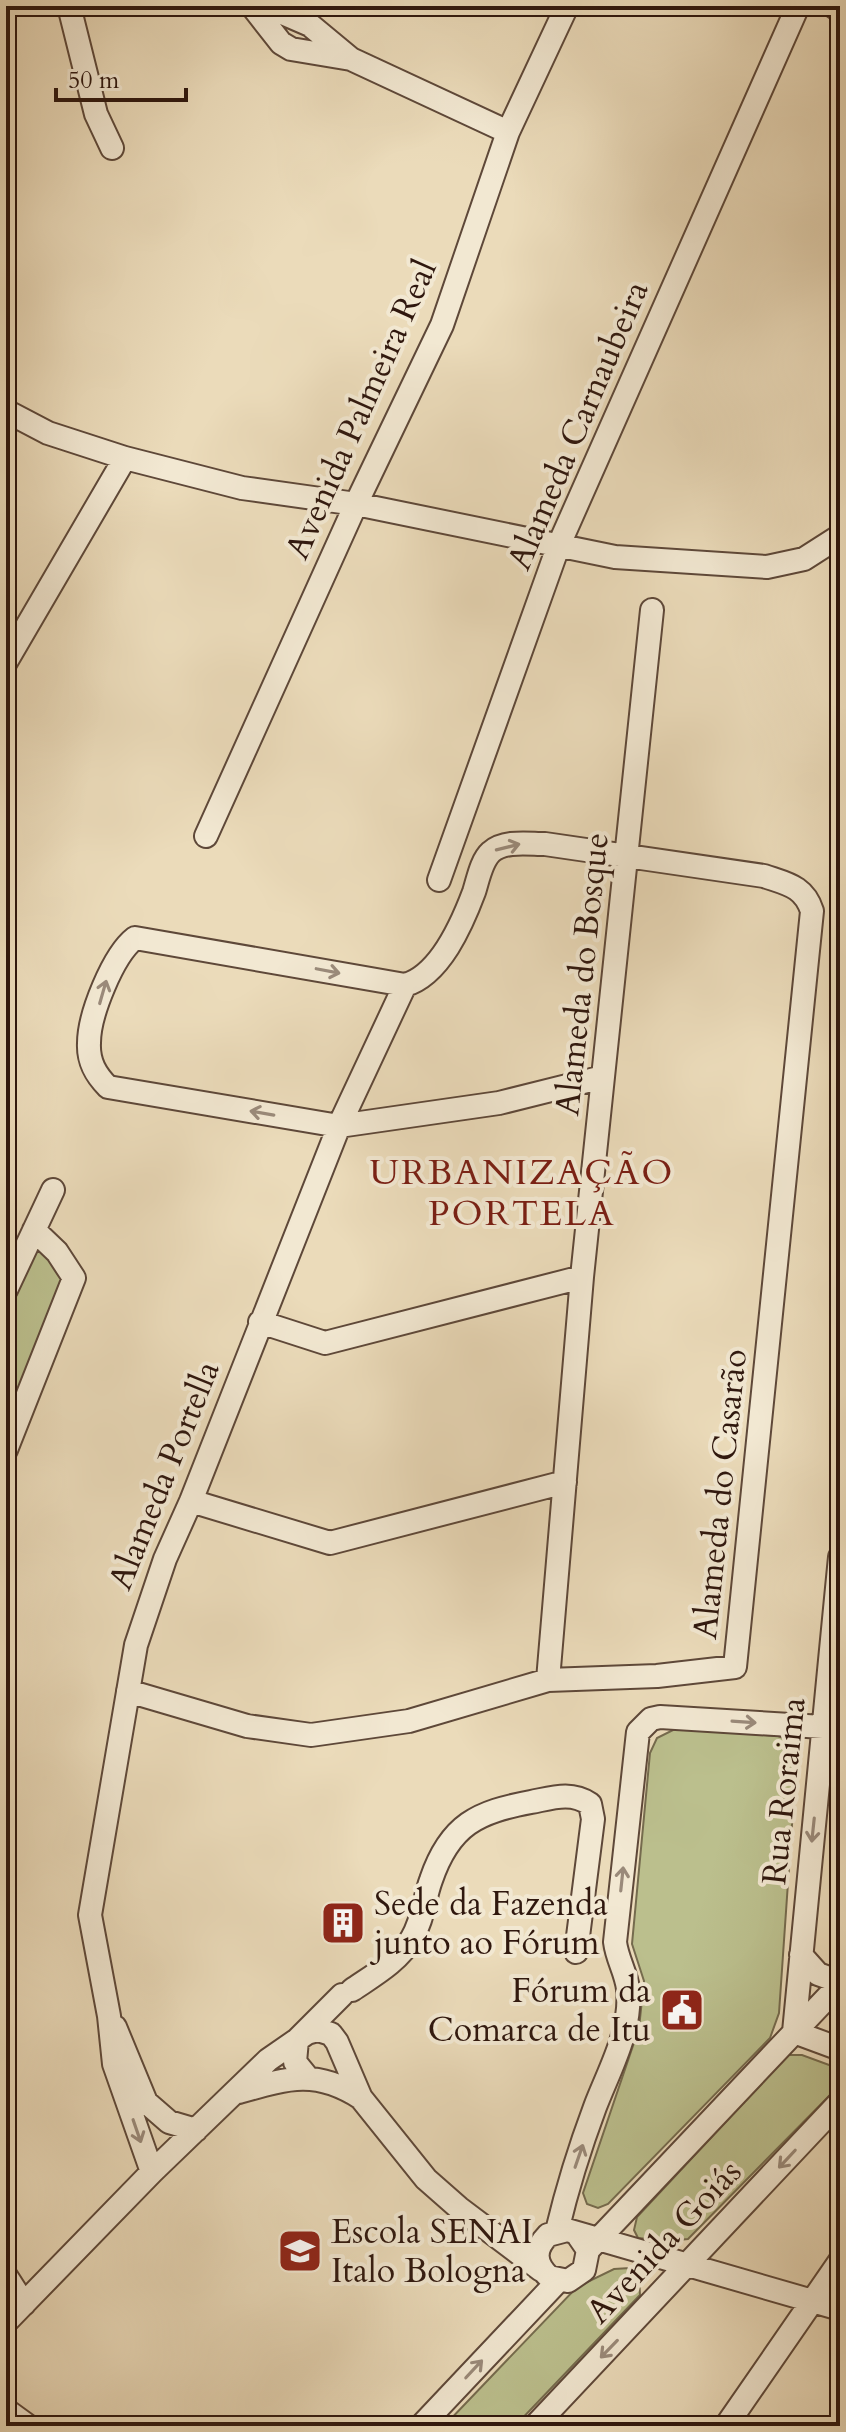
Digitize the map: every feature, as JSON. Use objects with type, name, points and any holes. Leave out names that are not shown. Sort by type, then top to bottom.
[{"type":"street","points":[[69,6],[96,114],[112,148]]},
{"type":"street","points":[[252,6],[281,43],[300,53],[351,59]]},
{"type":"street","points":[[266,6],[310,25],[351,59],[508,132]]},
{"type":"street","name":"Avenida Palmeira Real","points":[[206,836],[356,504],[442,325],[508,132],[567,6]]},
{"type":"street","name":"Alameda Carnaubeira","points":[[439,880],[558,547],[798,6]]},
{"type":"street","points":[[833,6],[840,11]]},
{"type":"street","points":[[6,411],[48,433],[125,458],[242,488],[356,504],[615,557],[767,567],[804,559],[840,536]]},
{"type":"street","points":[[6,662],[125,458]]},
{"type":"street","name":"Alameda do Bosque","points":[[548,1680],[582,1277],[652,610]]},
{"type":"street","points":[[603,1077],[499,1103],[339,1126],[108,1087],[94,1073],[88,1042],[106,979],[123,947],[135,938],[149,937],[405,985],[415,982],[436,962],[469,906],[485,859],[500,847],[545,844],[628,859]]},
{"type":"street","name":"Alameda do Casarão","points":[[128,1691],[247,1726],[311,1735],[409,1721],[548,1680],[657,1676],[735,1667],[812,911],[807,895],[796,887],[764,876],[628,859]]},
{"type":"street","name":"Alameda Portella","points":[[152,2172],[114,2064],[109,2016],[90,1915],[128,1691],[144,1616],[339,1126],[405,985]]},
{"type":"street","points":[[6,1290],[53,1190]]},
{"type":"street","points":[[6,1450],[74,1278],[57,1252],[34,1230]]},
{"type":"street","points":[[260,1322],[325,1343],[582,1277]]},
{"type":"street","points":[[191,1501],[330,1543],[565,1482]]},
{"type":"street","name":"Rua Roraima","points":[[794,2032],[840,1557]]},
{"type":"street","points":[[573,2237],[565,2195],[618,2050],[625,2021],[628,1989],[617,1959],[615,1942],[638,1732],[643,1724],[660,1717],[823,1727]]},
{"type":"street","points":[[6,2322],[152,2172],[268,2060],[297,2040],[347,1993],[394,1961],[412,1938],[441,1856],[466,1824],[487,1811],[564,1795],[579,1797],[590,1804],[593,1819],[576,1952]]},
{"type":"street","points":[[801,1955],[818,1974],[840,1983]]},
{"type":"street","name":"Avenida Goiás","points":[[421,2426],[550,2276],[577,2277],[584,2270],[573,2237],[622,2216],[840,1983]]},
{"type":"street","name":"Alameda Portella","points":[[109,2016],[130,2058],[146,2102],[169,2122],[196,2130]]},
{"type":"street","points":[[297,2040],[318,2030],[331,2034],[361,2098],[426,2179],[550,2276]]},
{"type":"street","points":[[794,2032],[840,2049]]},
{"type":"street","points":[[297,2040],[295,2062],[317,2078],[361,2098]]},
{"type":"street","points":[[238,2092],[279,2080],[317,2078],[339,2066],[343,2055]]},
{"type":"street","name":"Avenida Goiás","points":[[535,2426],[840,2102]]},
{"type":"street","points":[[550,2276],[537,2251],[622,2216]]},
{"type":"street","points":[[497,2235],[522,2239],[573,2237],[689,2265],[840,2309]]},
{"type":"street","points":[[726,2426],[840,2261]]},
{"type":"street","points":[[6,2276],[24,2304]]},
{"type":"street","points":[[6,2410],[28,2426]]},
{"type":"green space","points":[[42,1243],[65,1274],[6,1430],[6,1356],[12,1306],[28,1261]]},
{"type":"green space","points":[[677,1728],[778,1736],[786,1739],[797,1752],[779,2013],[770,2038],[608,2204],[598,2208],[587,2204],[583,2193],[639,2028],[644,1981],[632,1944],[650,1753],[657,1738]]},
{"type":"green space","points":[[788,2055],[802,2055],[840,2069],[840,2085],[688,2239],[638,2238],[634,2230],[637,2217]]},
{"type":"green space","points":[[630,2268],[639,2276],[640,2295],[515,2426],[444,2426],[577,2287],[614,2269]]},
{"type":"place","name":"Sede da Fazenda junto ao Fórum","points":[[343,1923]]},
{"type":"place","name":"Fórum da Comarca de Itu","points":[[682,2010]]},
{"type":"place","name":"Escola SENAI Italo Bologna","points":[[300,2251]]},
{"type":"district","name":"URBANIZAÇÃO PORTELA","points":[[522,1192]]}]
